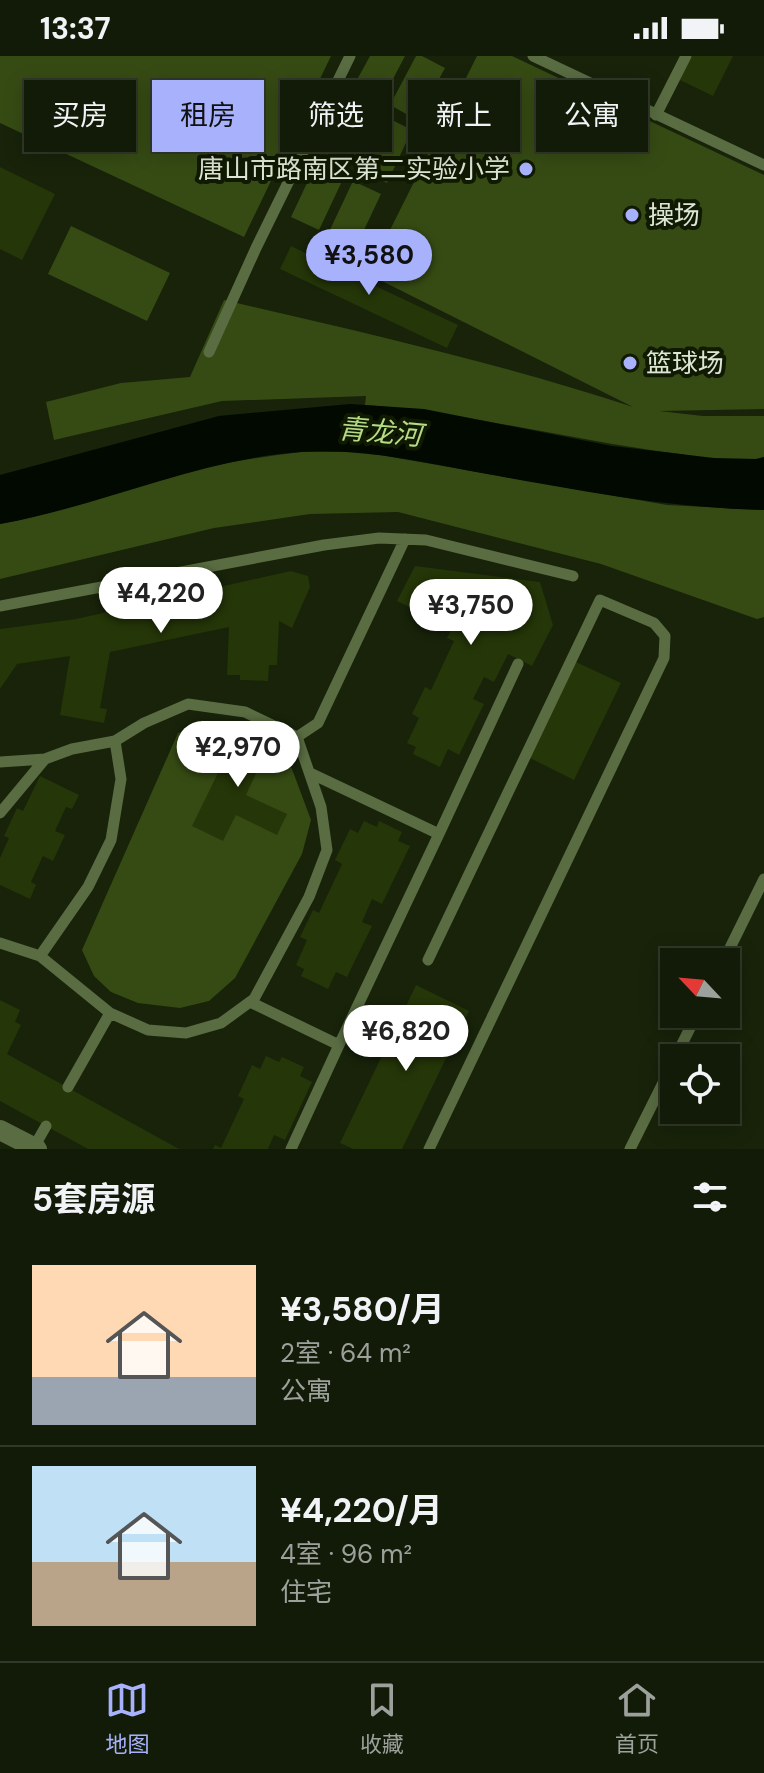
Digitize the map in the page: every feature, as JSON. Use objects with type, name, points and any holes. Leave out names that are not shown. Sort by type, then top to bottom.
[{"type":"street","points":[[0,1130],[36,1148]]},
{"type":"lane","points":[[209,352],[350,56]]},
{"type":"lane","points":[[533,56],[764,165]]},
{"type":"lane","points":[[656,115],[686,56]]},
{"type":"lane","points":[[0,606],[324,545],[379,538],[426,540],[573,576]]},
{"type":"lane","points":[[297,737],[318,723],[405,539]]},
{"type":"lane","points":[[428,960],[600,600],[654,623],[665,636],[664,658],[429,1149]]},
{"type":"lane","points":[[291,1149],[518,664]]},
{"type":"lane","points":[[0,762],[45,759],[72,749],[115,741],[144,723],[188,704],[245,712],[297,737],[321,807],[327,850],[294,926],[250,1002],[221,1023],[186,1033],[148,1030],[110,1013],[40,956],[0,943]]},
{"type":"lane","points":[[40,956],[88,887],[111,840],[121,779],[115,741]]},
{"type":"lane","points":[[0,813],[45,759]]},
{"type":"lane","points":[[310,773],[439,834]]},
{"type":"lane","points":[[730,948],[764,879]]},
{"type":"lane","points":[[250,1002],[339,1045]]},
{"type":"lane","points":[[68,1087],[110,1013]]},
{"type":"lane","points":[[630,1149],[660,1089]]},
{"type":"lane","points":[[36,1148],[46,1126]]},
{"type":"green space","points":[[0,56],[331,56],[319,80],[280,80],[280,152],[285,152],[244,237],[62,152],[136,152],[136,80],[24,80],[24,134],[0,123]]},
{"type":"green space","points":[[370,56],[405,56],[392,81],[357,80]]},
{"type":"green space","points":[[416,56],[445,68],[439,80],[408,80],[408,115],[392,106]]},
{"type":"green space","points":[[477,56],[512,56],[563,80],[536,80],[536,152],[648,152],[648,120],[764,175],[764,409],[659,411],[703,416],[764,416],[764,457],[719,460],[634,448],[443,414],[365,405],[366,396],[222,401],[54,440],[46,402],[121,383],[190,377],[224,300],[481,362],[633,407],[368,274],[429,152],[520,152],[520,80],[465,80]]},
{"type":"green space","points":[[392,120],[408,128],[408,138],[387,183],[358,169],[366,152],[392,152]]},
{"type":"green space","points":[[322,152],[356,152],[350,165]]},
{"type":"green space","points":[[316,164],[344,177],[319,230],[291,217]]},
{"type":"green space","points":[[353,181],[381,194],[356,247],[328,234]]},
{"type":"green space","points":[[71,226],[170,273],[147,321],[48,274]]},
{"type":"green space","points":[[301,452],[363,452],[667,505],[764,510],[764,617],[757,619],[601,564],[398,512],[310,514],[214,528],[0,579],[0,524],[199,469]]},
{"type":"green space","points":[[203,726],[225,728],[279,749],[292,769],[311,820],[302,854],[235,978],[209,1001],[180,1008],[138,1003],[111,992],[94,976],[82,950],[178,733]]},
{"type":"water","name":"青龙河","points":[[350,404],[424,409],[612,446],[714,458],[764,457],[764,510],[659,502],[395,457],[325,451],[262,456],[224,464],[0,524],[0,475],[219,416]]},
{"type":"building","points":[[692,56],[733,56],[713,96],[680,80]]},
{"type":"building","points":[[0,167],[55,194],[22,260],[0,249]]},
{"type":"building","points":[[291,246],[458,325],[447,348],[280,269]]},
{"type":"building","points":[[415,566],[540,582],[553,625],[532,666],[508,654],[494,682],[484,677],[473,699],[484,704],[459,755],[448,749],[440,767],[413,754],[416,747],[407,743],[419,718],[412,714],[425,687],[431,690],[454,641],[447,638],[452,628],[397,601]]},
{"type":"building","points":[[291,571],[308,576],[310,587],[292,628],[279,621],[277,665],[269,665],[268,681],[240,680],[240,675],[227,675],[229,627],[110,652],[100,708],[107,709],[104,723],[60,715],[70,656],[17,664],[0,689],[0,629],[76,619]]},
{"type":"building","points":[[574,661],[621,683],[574,780],[528,757]]},
{"type":"building","points":[[241,724],[272,739],[246,795],[287,814],[277,835],[236,815],[223,841],[192,826],[218,773],[215,772],[219,762],[222,764]]},
{"type":"building","points":[[40,776],[79,795],[72,809],[66,807],[55,831],[65,835],[53,861],[43,856],[31,882],[36,885],[30,899],[0,885],[0,858],[9,838],[4,836],[17,808],[23,811]]},
{"type":"building","points":[[364,821],[377,827],[379,821],[402,832],[398,841],[410,846],[382,904],[372,899],[362,922],[372,926],[347,977],[336,972],[328,989],[301,976],[304,969],[296,965],[307,940],[300,937],[313,910],[319,913],[342,864],[335,860],[350,829],[358,833]]},
{"type":"building","points":[[416,985],[469,1011],[402,1149],[353,1149],[340,1143]]},
{"type":"building","points":[[0,1000],[20,1010],[15,1022],[21,1025],[7,1054],[179,1149],[88,1149],[0,1101]]},
{"type":"building","points":[[266,1056],[279,1062],[282,1057],[304,1067],[300,1076],[312,1082],[285,1140],[274,1135],[268,1149],[213,1149],[215,1145],[221,1148],[244,1099],[238,1096],[252,1065],[260,1069]]},
{"type":"place","name":"唐山市路南区第二实验小学","points":[[526,169]]},
{"type":"place","name":"操场","points":[[632,215]]},
{"type":"place","name":"篮球场","points":[[630,363]]}]
